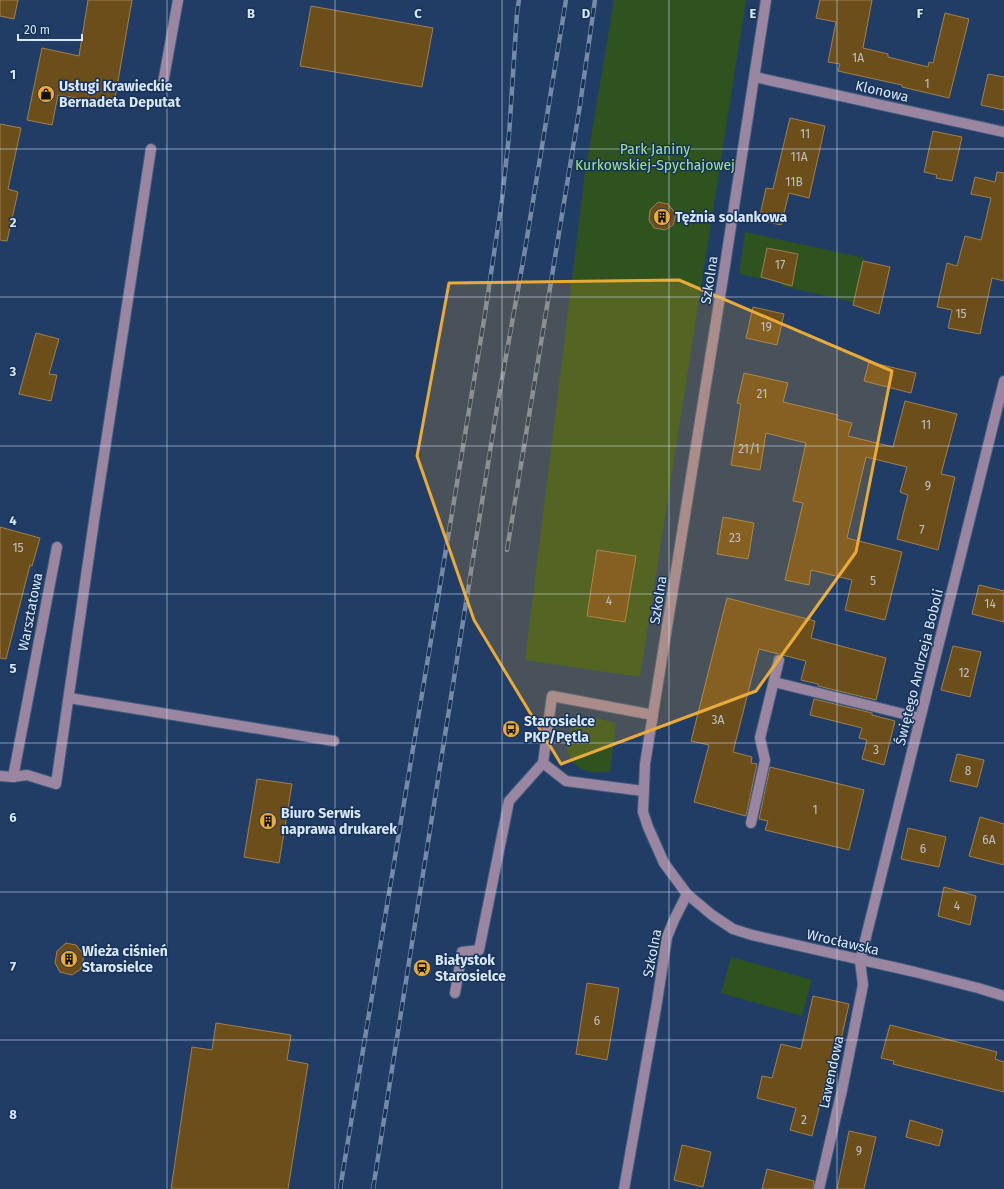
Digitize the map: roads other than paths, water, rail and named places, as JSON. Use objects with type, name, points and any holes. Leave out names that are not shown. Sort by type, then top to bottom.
[{"type":"street","points":[[163,83],[178,0]]},
{"type":"street","name":"Szkolna","points":[[624,1189],[656,1010],[667,937],[687,894],[664,863],[643,812],[645,764],[654,715],[766,0]]},
{"type":"street","name":"Klonowa","points":[[755,77],[1004,132]]},
{"type":"street","points":[[0,776],[27,776],[56,784],[95,514],[151,149]]},
{"type":"street","name":"Świętego Andrzeja Boboli","points":[[860,961],[1004,381]]},
{"type":"street","name":"Warsztatowa","points":[[13,777],[57,547]]},
{"type":"street","points":[[751,823],[765,760],[760,738],[779,660]]},
{"type":"street","points":[[774,682],[920,718]]},
{"type":"street","points":[[455,992],[462,952],[479,950],[509,800],[543,762],[552,696],[654,715]]},
{"type":"street","points":[[69,698],[334,741]]},
{"type":"street","points":[[543,762],[566,781],[643,791]]},
{"type":"street","name":"Wrocławska","points":[[687,894],[712,915],[733,929],[752,935],[978,988],[1004,996]]},
{"type":"street","name":"Lawendowa","points":[[819,1189],[842,1090],[863,985],[860,961]]},
{"type":"railway","points":[[340,1189],[484,320],[502,200],[509,135],[519,0]]},
{"type":"railway","points":[[373,1189],[498,401],[524,256],[566,0]]},
{"type":"railway","points":[[507,550],[580,105],[595,0]]},
{"type":"place","name":"Usługi Krawieckie Bernadeta Deputat","points":[[46,94]]},
{"type":"place","name":"Tężnia solankowa","points":[[662,217]]},
{"type":"place","name":"Starosielce PKP/Pętla","points":[[511,729]]},
{"type":"place","name":"Biuro Serwis naprawa drukarek","points":[[268,821]]},
{"type":"place","name":"Wieża ciśnień Starosielce","points":[[69,959]]},
{"type":"place","name":"Białystok Starosielce","points":[[422,968]]},
{"type":"park label","name":"Park Janiny Kurkowskiej-Spychajowej","points":[[655,158]]}]
